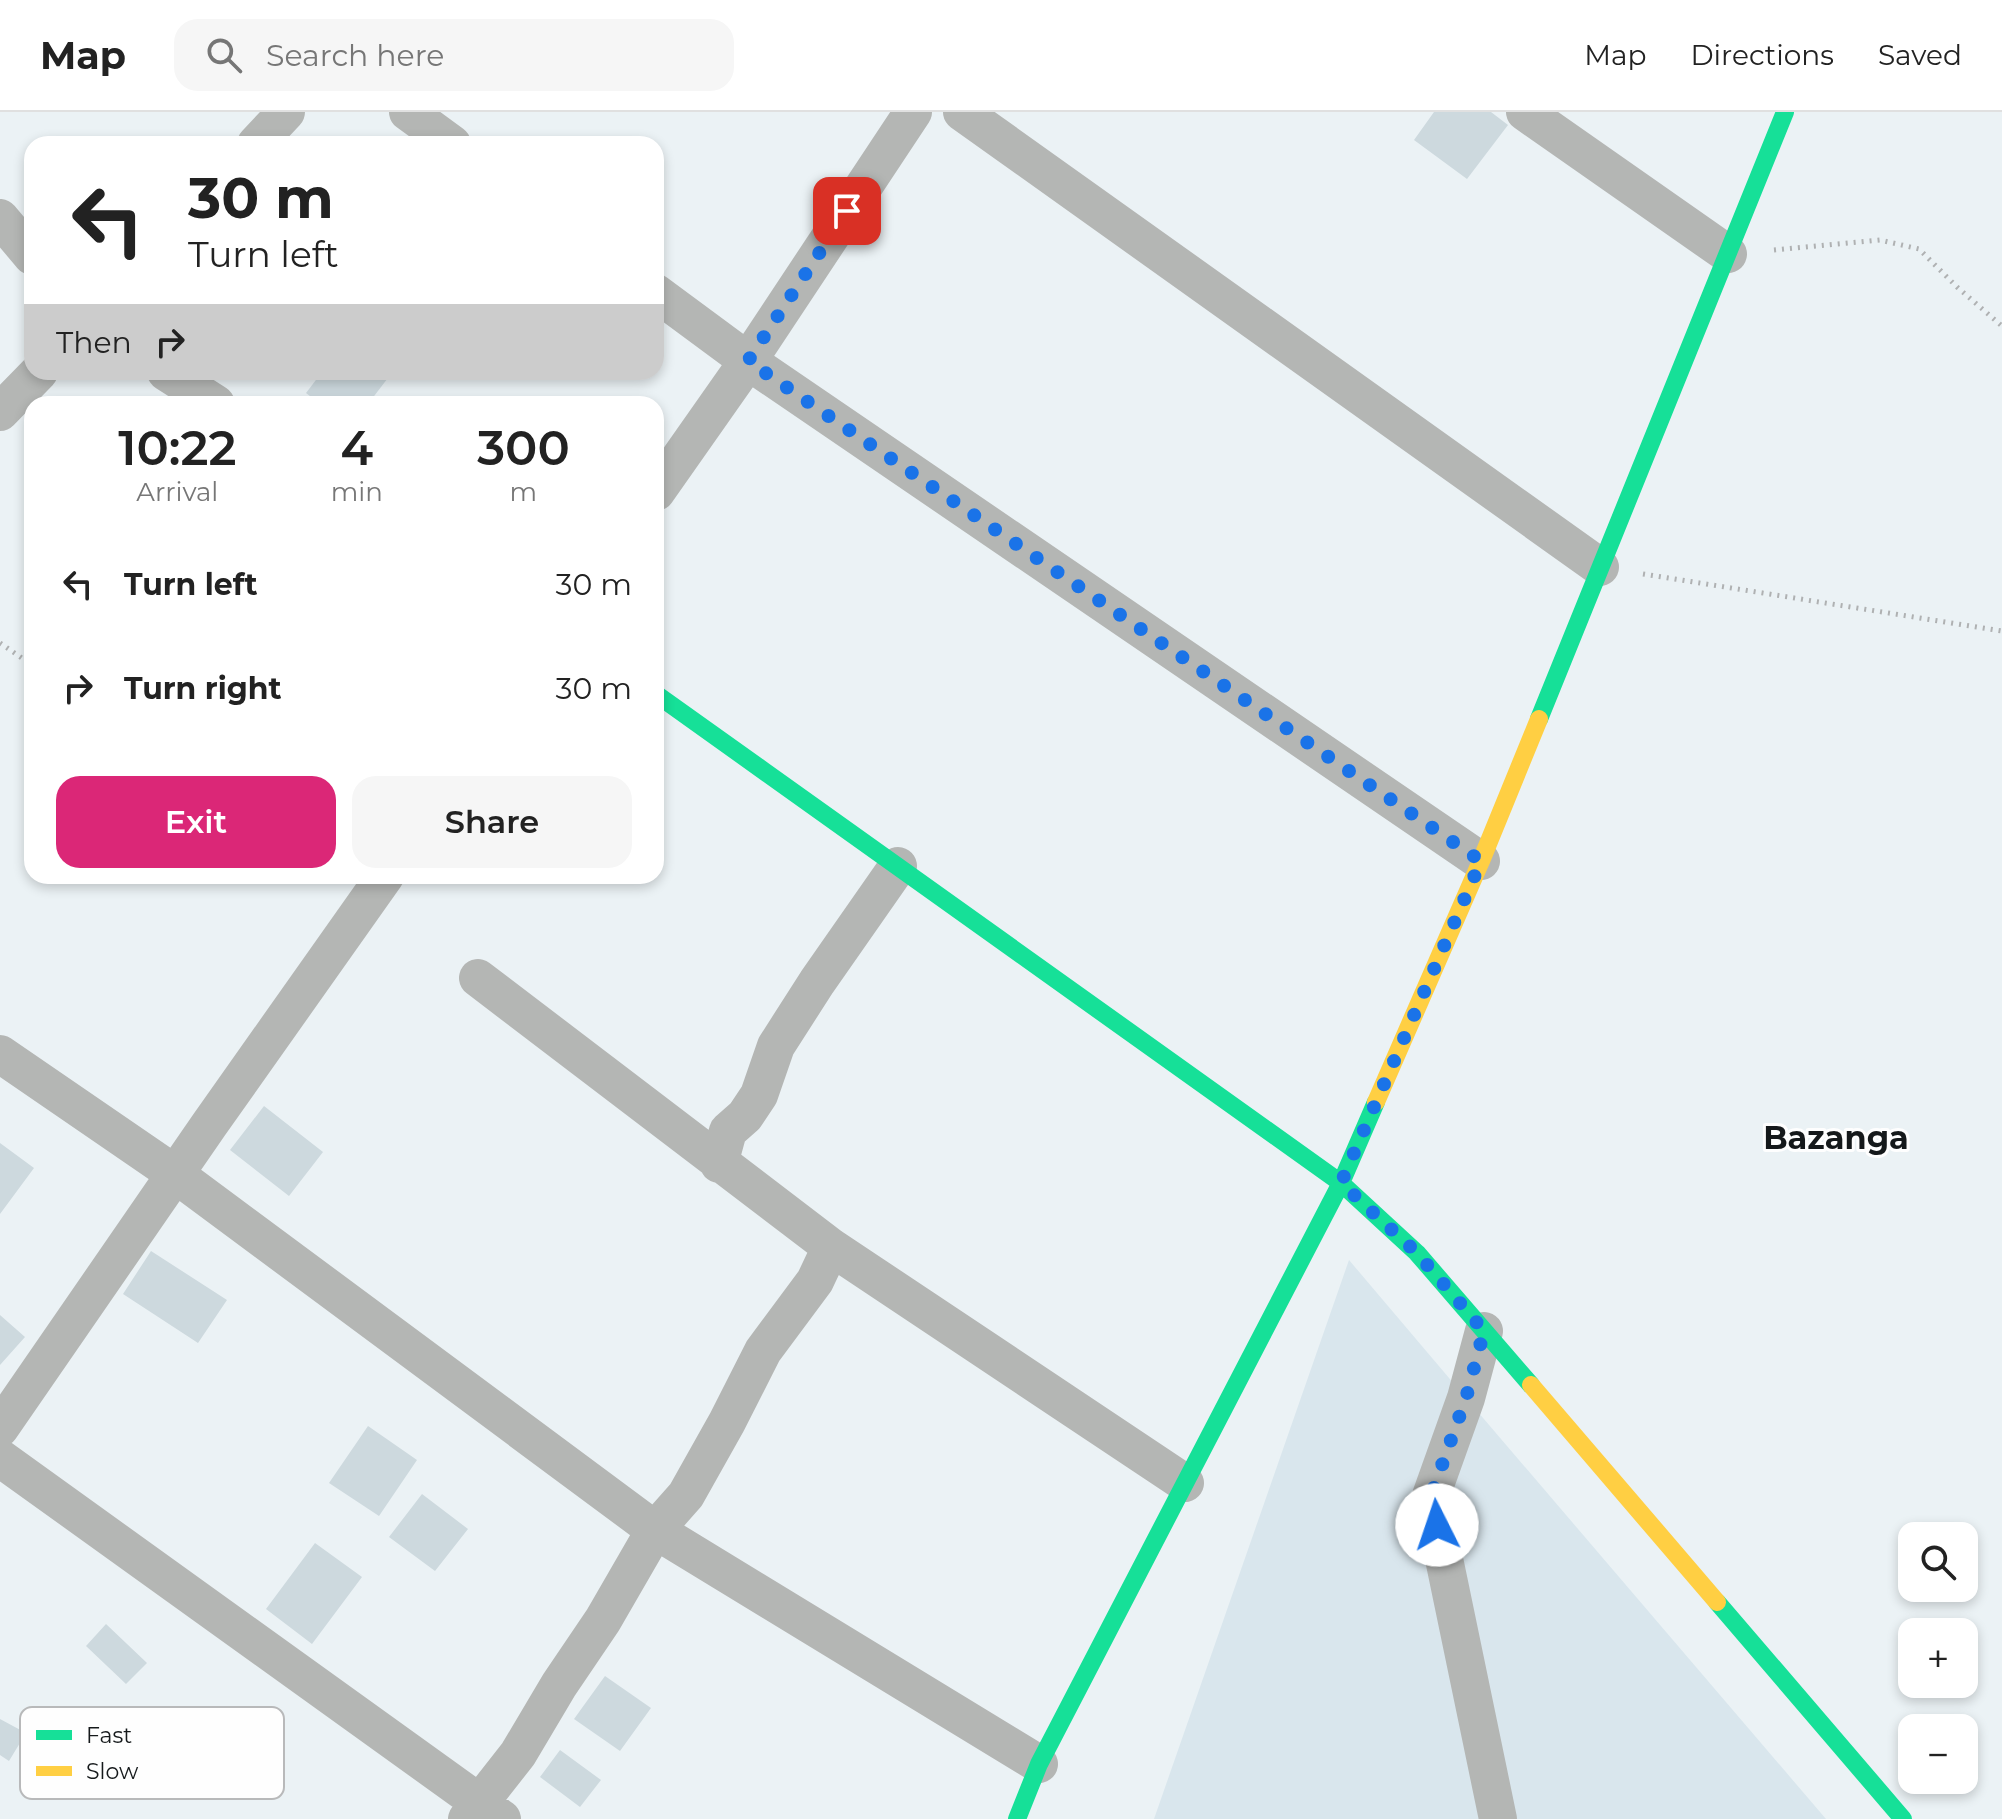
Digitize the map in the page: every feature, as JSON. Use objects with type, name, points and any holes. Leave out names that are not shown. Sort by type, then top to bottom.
[{"type":"street","points":[[264,136],[286,112]]},
{"type":"street","points":[[408,112],[441,136]]},
{"type":"street","points":[[664,481],[748,361],[913,112]]},
{"type":"street","points":[[962,112],[1600,567]]},
{"type":"street","points":[[1525,112],[1728,254]]},
{"type":"street","points":[[1017,1819],[1039,1764],[1341,1183],[1481,861],[1785,112]]},
{"type":"street","points":[[0,218],[24,246]]},
{"type":"street","points":[[664,299],[748,361],[1481,861]]},
{"type":"street","points":[[0,412],[31,380]]},
{"type":"street","points":[[178,380],[204,396]]},
{"type":"street","points":[[664,700],[1341,1183],[1417,1253],[1903,1819]]},
{"type":"street","points":[[719,1164],[728,1131],[745,1116],[759,1095],[776,1046],[898,866]]},
{"type":"street","points":[[0,1428],[379,884]]},
{"type":"street","points":[[478,978],[831,1247],[1185,1483]]},
{"type":"street","points":[[0,1054],[175,1174],[655,1530],[1039,1764]]},
{"type":"street","points":[[0,1458],[483,1814],[655,1530],[686,1495],[763,1351],[815,1281],[831,1247]]},
{"type":"street","points":[[1484,1331],[1466,1398],[1431,1496],[1498,1819]]},
{"type":"path","points":[[1728,254],[1880,240],[1919,249],[2002,326]]},
{"type":"path","points":[[1600,567],[2002,631]]},
{"type":"path","points":[[0,643],[24,660]]},
{"type":"shaded area","points":[[1349,1260],[1466,1398],[1826,1819],[1154,1819]]},
{"type":"building","points":[[1434,112],[1491,112],[1508,125],[1467,179],[1414,140]]},
{"type":"building","points":[[316,380],[386,380],[374,396],[310,396],[306,393]]},
{"type":"building","points":[[264,1106],[323,1152],[289,1196],[230,1150]]},
{"type":"building","points":[[0,1143],[34,1168],[0,1214]]},
{"type":"building","points":[[151,1251],[227,1300],[198,1343],[123,1294]]},
{"type":"building","points":[[0,1315],[25,1337],[0,1365]]},
{"type":"building","points":[[368,1426],[417,1460],[379,1516],[329,1483]]},
{"type":"building","points":[[422,1494],[468,1529],[435,1571],[389,1537]]},
{"type":"building","points":[[315,1543],[362,1577],[312,1644],[266,1609]]},
{"type":"building","points":[[106,1624],[147,1663],[126,1684],[86,1646]]},
{"type":"building","points":[[605,1676],[651,1708],[620,1751],[574,1719]]},
{"type":"building","points":[[0,1719],[20,1730],[20,1743],[9,1761],[0,1755]]},
{"type":"building","points":[[560,1750],[601,1780],[580,1807],[540,1777]]},
{"type":"traffic: fast","points":[[1539,719],[1785,112]]},
{"type":"traffic: fast","points":[[664,700],[1341,1183],[1417,1253],[1531,1385]]},
{"type":"traffic: fast","points":[[1017,1819],[1039,1764],[1341,1183],[1376,1102]]},
{"type":"traffic: fast","points":[[1717,1602],[1903,1819]]},
{"type":"traffic: slow","points":[[1376,1102],[1539,719]]},
{"type":"traffic: slow","points":[[1531,1385],[1717,1602]]},
{"type":"district","name":"Bazanga","points":[[1836,1138]]},
{"type":"route","points":[[847,211],[748,361],[1481,861],[1341,1183],[1417,1253],[1484,1331],[1466,1398],[1431,1496],[1437,1525]]}]
